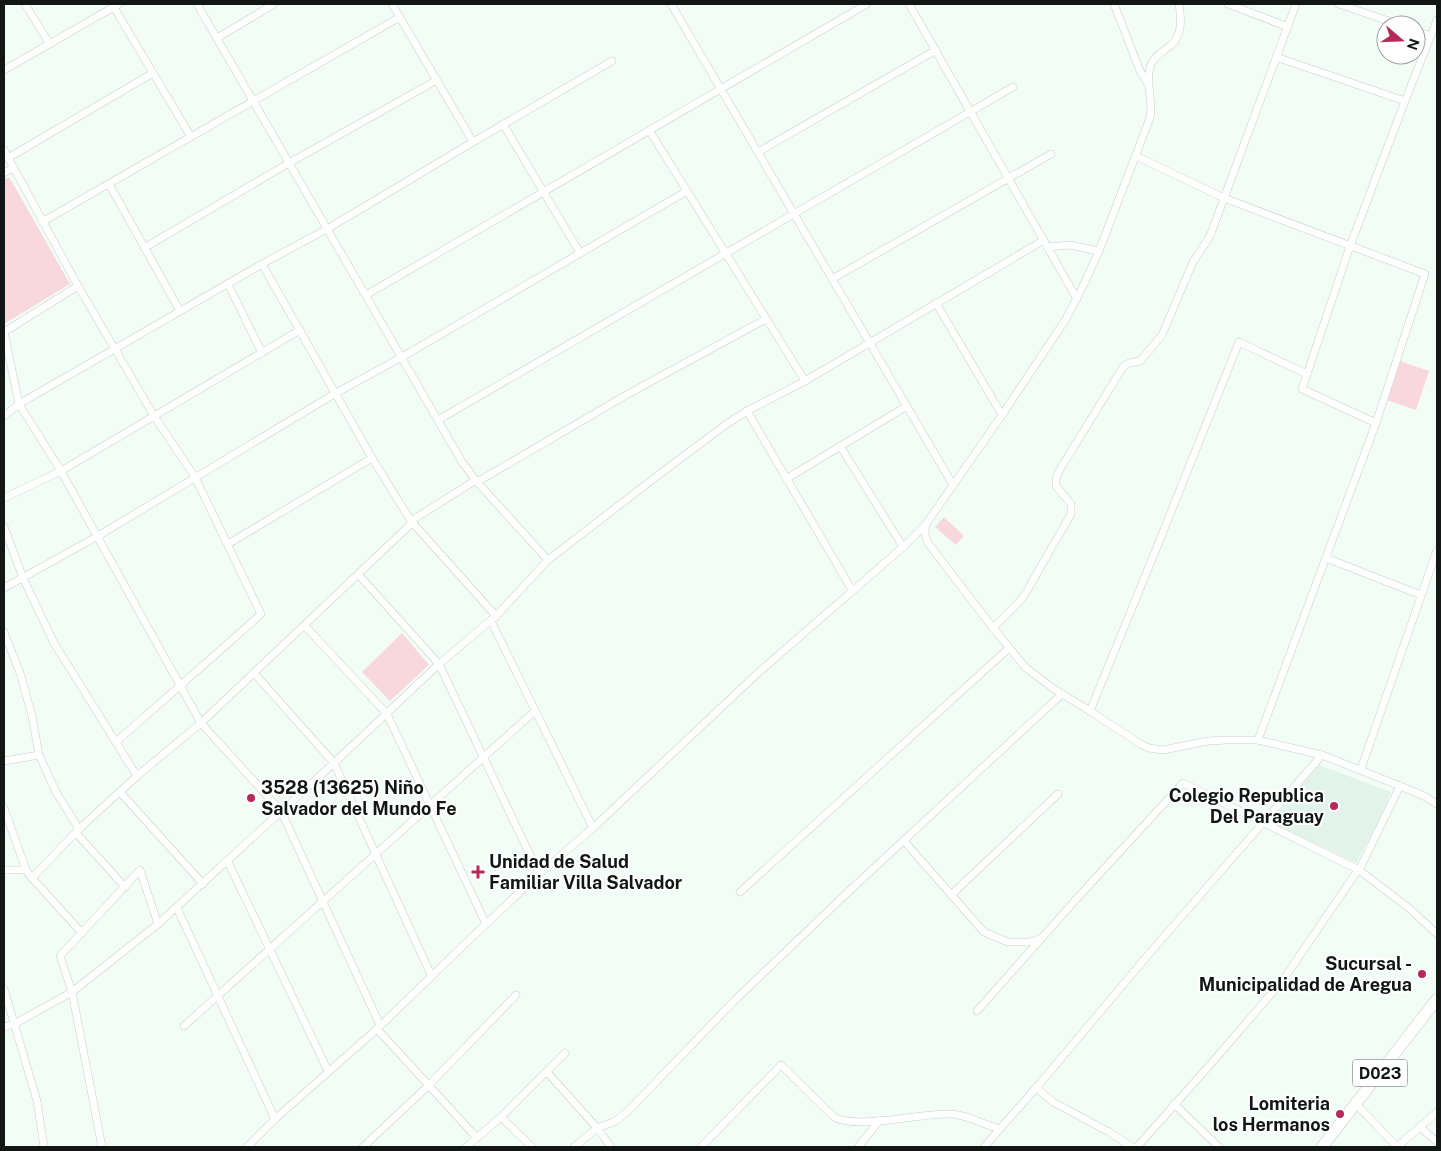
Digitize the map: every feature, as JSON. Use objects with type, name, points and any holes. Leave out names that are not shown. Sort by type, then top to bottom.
[{"type":"main road","name":"D023","points":[[1322,1147],[1437,999]]},
{"type":"street","points":[[25,4],[49,43]]},
{"type":"street","points":[[197,4],[462,462],[548,560]]},
{"type":"street","points":[[217,38],[274,4]]},
{"type":"street","points":[[392,4],[473,142]]},
{"type":"street","points":[[671,4],[953,485]]},
{"type":"street","points":[[366,295],[867,4]]},
{"type":"street","points":[[909,4],[1077,299]]},
{"type":"street","points":[[1114,4],[1140,71],[1149,85]]},
{"type":"street","points":[[247,1147],[275,1119],[379,1027],[539,874],[593,828],[759,672],[926,524],[1002,415],[1066,319],[1077,299],[1099,252],[1151,113],[1152,102],[1148,76],[1152,63],[1156,55],[1172,44],[1178,35],[1181,20],[1179,4]]},
{"type":"street","points":[[1228,4],[1288,27]]},
{"type":"street","points":[[993,628],[1024,596],[1071,514],[1071,504],[1056,486],[1059,471],[1124,367],[1129,363],[1142,359],[1162,335],[1193,262],[1208,239],[1296,4]]},
{"type":"street","points":[[1339,4],[1376,17]]},
{"type":"street","points":[[4,70],[115,5],[190,137]]},
{"type":"street","points":[[42,222],[400,16]]},
{"type":"street","points":[[1376,423],[1302,389],[1350,246],[1437,20]]},
{"type":"street","points":[[1426,35],[1430,36]]},
{"type":"street","points":[[758,152],[936,50]]},
{"type":"street","points":[[1276,58],[1405,100]]},
{"type":"street","points":[[4,416],[19,404],[262,264],[328,229],[612,61]]},
{"type":"street","points":[[8,158],[153,73]]},
{"type":"street","points":[[144,248],[289,163],[437,80]]},
{"type":"street","points":[[438,420],[1012,87]]},
{"type":"street","points":[[503,124],[580,253]]},
{"type":"street","points":[[649,130],[805,381]]},
{"type":"street","points":[[4,150],[78,286],[116,348],[154,416],[195,477],[261,614],[117,741]]},
{"type":"street","points":[[832,280],[1051,154]]},
{"type":"street","points":[[1136,156],[1224,198],[1425,274],[1376,423],[1258,740]]},
{"type":"street","points":[[4,173],[13,168]]},
{"type":"street","points":[[109,184],[180,311]]},
{"type":"street","points":[[4,588],[98,536],[336,393],[402,357],[687,191]]},
{"type":"street","points":[[4,1026],[14,1024],[72,992],[158,924],[228,862],[439,664],[493,618],[548,560],[728,423],[805,381],[936,303],[1045,243],[1070,245],[1099,252]]},
{"type":"street","points":[[262,264],[372,458],[411,522],[493,618],[535,711],[593,828]]},
{"type":"street","points":[[228,284],[262,353]]},
{"type":"street","points":[[78,286],[4,332],[19,404],[61,471],[202,723],[281,811],[379,1027],[428,1085],[477,1138]]},
{"type":"street","points":[[936,303],[1002,415]]},
{"type":"street","points":[[32,878],[78,831],[137,776],[202,723],[411,522],[477,480],[766,318]]},
{"type":"street","points":[[4,498],[61,471],[300,330]]},
{"type":"street","points":[[1090,711],[1238,342],[1307,374]]},
{"type":"street","points":[[786,479],[907,406]]},
{"type":"street","points":[[747,411],[852,590]]},
{"type":"street","points":[[840,446],[902,547]]},
{"type":"street","points":[[228,544],[372,458]]},
{"type":"street","points":[[926,524],[924,531],[928,543],[1026,668],[1062,694],[1142,745],[1156,750],[1163,750],[1208,741],[1258,740],[1322,755],[1361,769],[1424,796],[1437,804]]},
{"type":"street","points":[[4,528],[22,578],[54,642],[137,776]]},
{"type":"street","points":[[1361,769],[1437,550]]},
{"type":"street","points":[[1326,558],[1421,595]]},
{"type":"street","points":[[358,574],[439,664],[539,874]]},
{"type":"street","points":[[304,626],[387,714],[486,924]]},
{"type":"street","points":[[4,632],[20,673],[32,716],[39,755],[56,792],[78,831],[125,887]]},
{"type":"street","points":[[740,892],[1009,648]]},
{"type":"street","points":[[254,673],[334,763],[431,976]]},
{"type":"street","points":[[574,1147],[597,1128],[616,1121],[628,1111],[733,1002],[1062,694]]},
{"type":"street","points":[[184,1026],[535,711]]},
{"type":"street","points":[[4,761],[39,755]]},
{"type":"street","points":[[984,1147],[1322,755]]},
{"type":"street","points":[[976,1011],[1183,783],[1358,870],[1408,907],[1437,934]]},
{"type":"street","points":[[1137,1147],[1282,980],[1358,870],[1400,786]]},
{"type":"street","points":[[120,792],[203,884]]},
{"type":"street","points":[[951,895],[1058,794]]},
{"type":"street","points":[[4,808],[26,870],[82,933]]},
{"type":"street","points":[[904,841],[984,932],[1008,942],[1036,941],[1043,937]]},
{"type":"street","points":[[228,862],[328,1071]]},
{"type":"street","points":[[4,870],[26,870]]},
{"type":"street","points":[[102,1147],[72,992],[60,956],[140,870],[158,924]]},
{"type":"street","points":[[177,908],[275,1119]]},
{"type":"street","points":[[4,990],[37,1101],[44,1147]]},
{"type":"street","points":[[363,1147],[428,1085],[516,995]]},
{"type":"street","points":[[466,1147],[501,1116],[565,1053]]},
{"type":"street","points":[[701,1147],[781,1065],[839,1120],[861,1122],[957,1114],[1000,1129]]},
{"type":"street","points":[[547,1072],[597,1128],[611,1147]]},
{"type":"street","points":[[1036,1088],[1053,1102],[1110,1132],[1132,1147]]},
{"type":"street","points":[[1174,1104],[1219,1147]]},
{"type":"street","points":[[1356,1104],[1397,1146],[1437,1112]]},
{"type":"street","points":[[501,1116],[532,1147]]},
{"type":"street","points":[[858,1147],[880,1120]]},
{"type":"street","points":[[1420,1127],[1437,1142]]},
{"type":"shaded area","points":[[7,178],[11,180],[70,284],[4,324],[4,180]]},
{"type":"shaded area","points":[[1400,361],[1429,371],[1416,410],[1387,400]]},
{"type":"shaded area","points":[[944,517],[964,536],[956,545],[935,527]]},
{"type":"shaded area","points":[[402,633],[429,665],[390,701],[362,672]]},
{"type":"shaded area","name":"Colegio Republica Del Paraguay","points":[[1319,765],[1391,792],[1379,820],[1356,863],[1270,822]]},
{"type":"place","name":"3528 (13625) Niño Salvador del Mundo Fe","points":[[251,798]]},
{"type":"place","name":"Colegio Republica Del Paraguay","points":[[1334,806]]},
{"type":"place","name":"Unidad de Salud Familiar Villa Salvador","points":[[478,872]]},
{"type":"place","name":"Sucursal - Municipalidad de Aregua","points":[[1422,974]]},
{"type":"place","name":"Lomiteria los Hermanos","points":[[1340,1114]]}]
